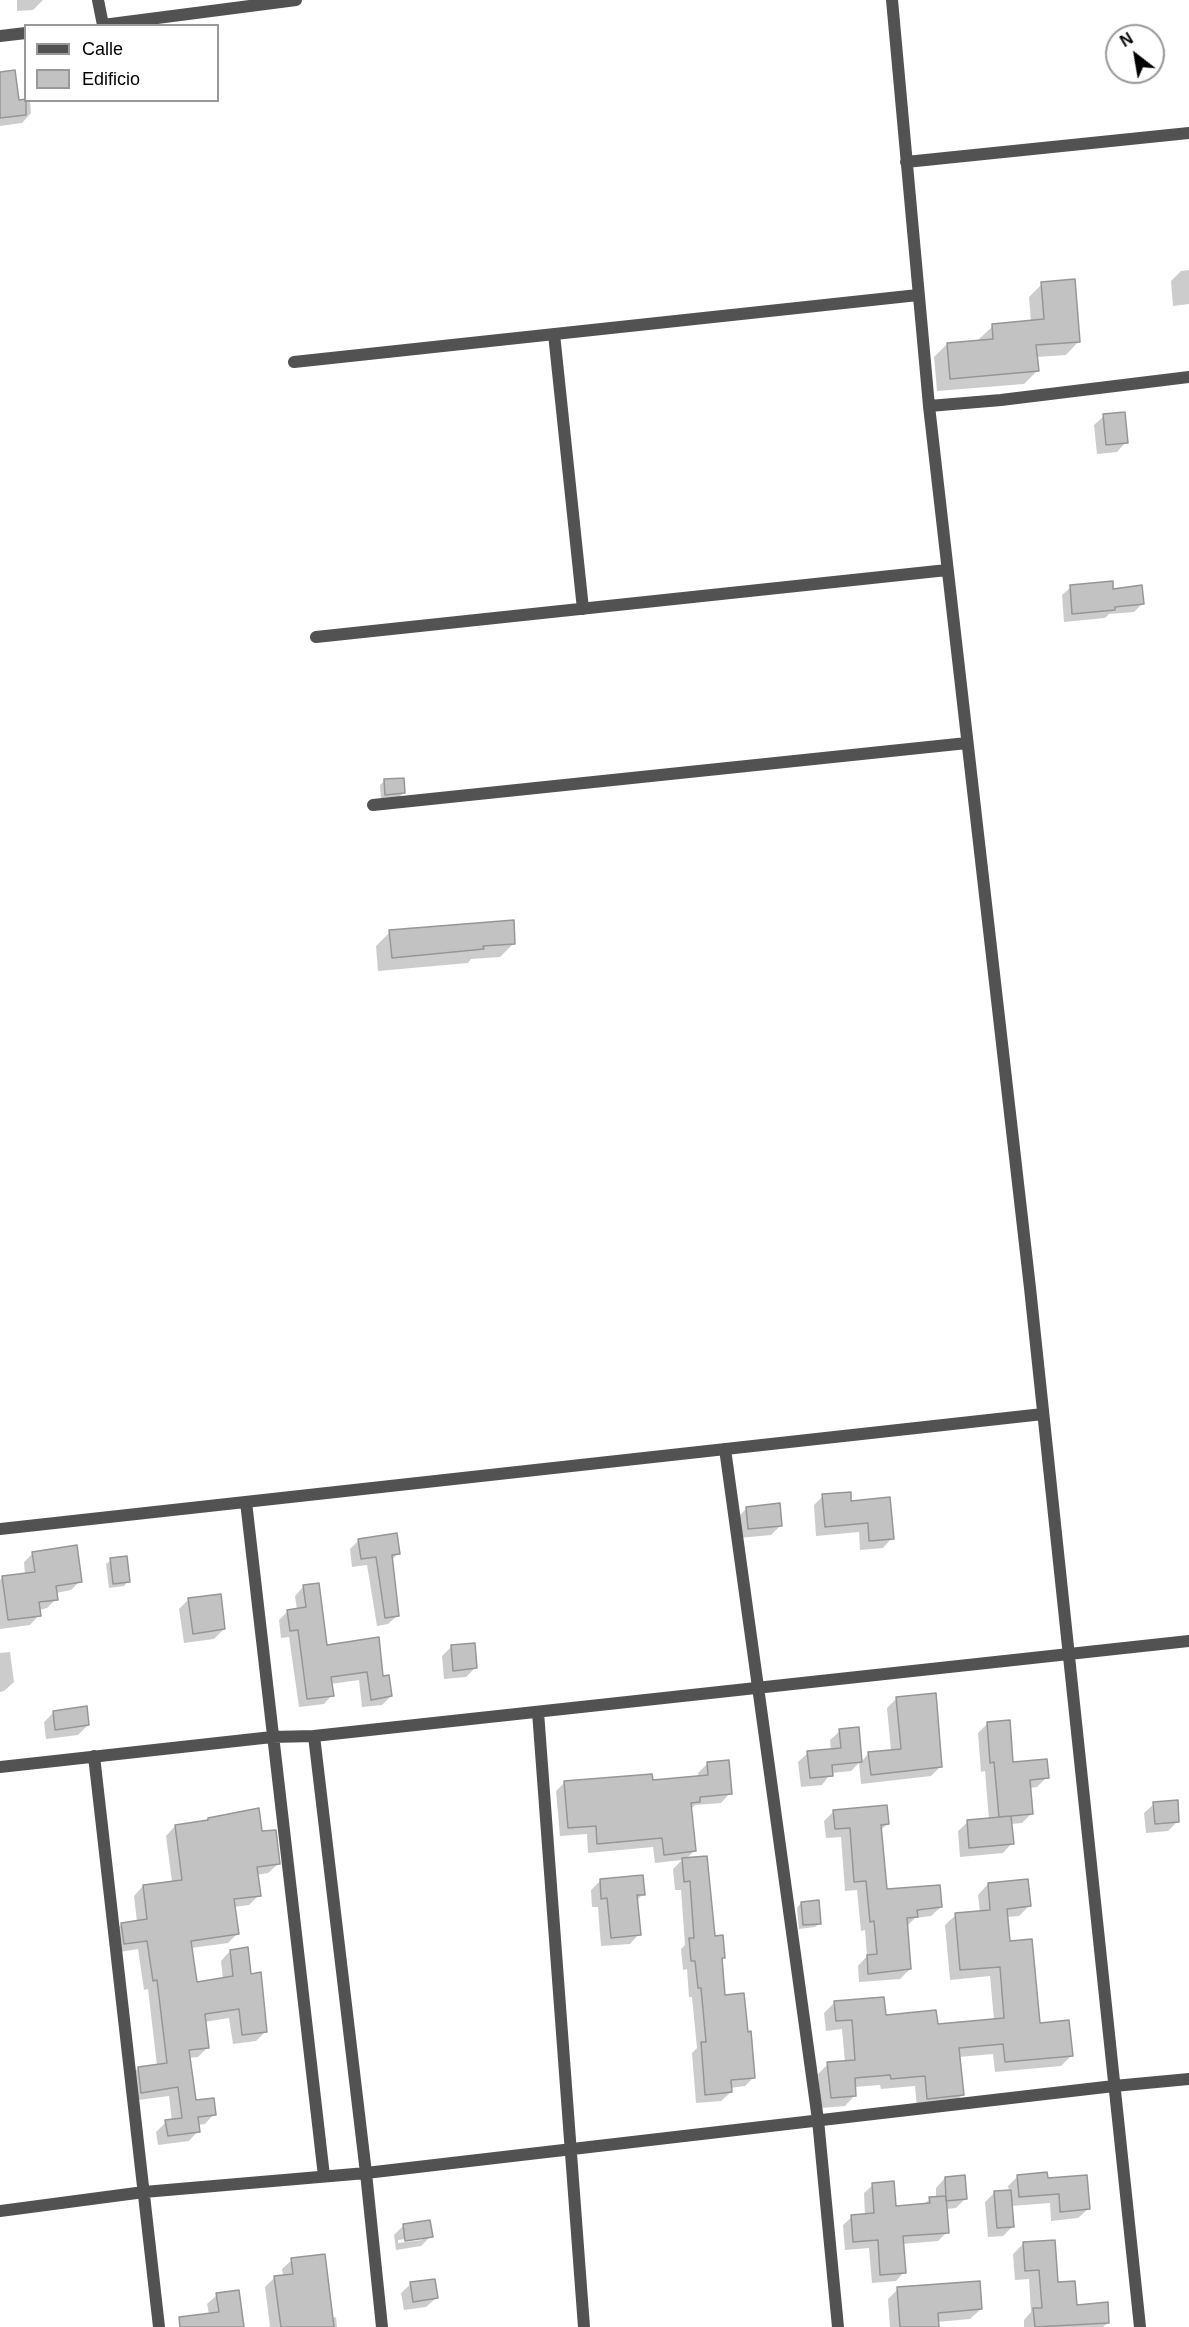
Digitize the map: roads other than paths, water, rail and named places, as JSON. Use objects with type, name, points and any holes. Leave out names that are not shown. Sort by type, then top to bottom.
[{"type":"street","points":[[98,0],[101,24]]},
{"type":"street","points":[[109,24],[296,0]]},
{"type":"street","points":[[892,0],[928,406],[1043,1414],[1140,2327]]},
{"type":"street","points":[[0,36],[24,33]]},
{"type":"street","points":[[906,162],[1189,133]]},
{"type":"street","points":[[294,362],[918,295]]},
{"type":"street","points":[[554,334],[583,609]]},
{"type":"street","points":[[928,406],[1001,400],[1189,377]]},
{"type":"street","points":[[315,638],[947,570]]},
{"type":"street","points":[[373,805],[967,743]]},
{"type":"street","points":[[0,1529],[1043,1414]]},
{"type":"street","points":[[725,1449],[818,2120],[838,2327]]},
{"type":"street","points":[[246,1502],[324,2176]]},
{"type":"street","points":[[0,1767],[273,1737],[314,1736],[1189,1641]]},
{"type":"street","points":[[538,1712],[584,2327]]},
{"type":"street","points":[[314,1736],[382,2327]]},
{"type":"street","points":[[94,1756],[159,2327]]},
{"type":"street","points":[[0,2211],[144,2192],[366,2173],[1189,2079]]}]
